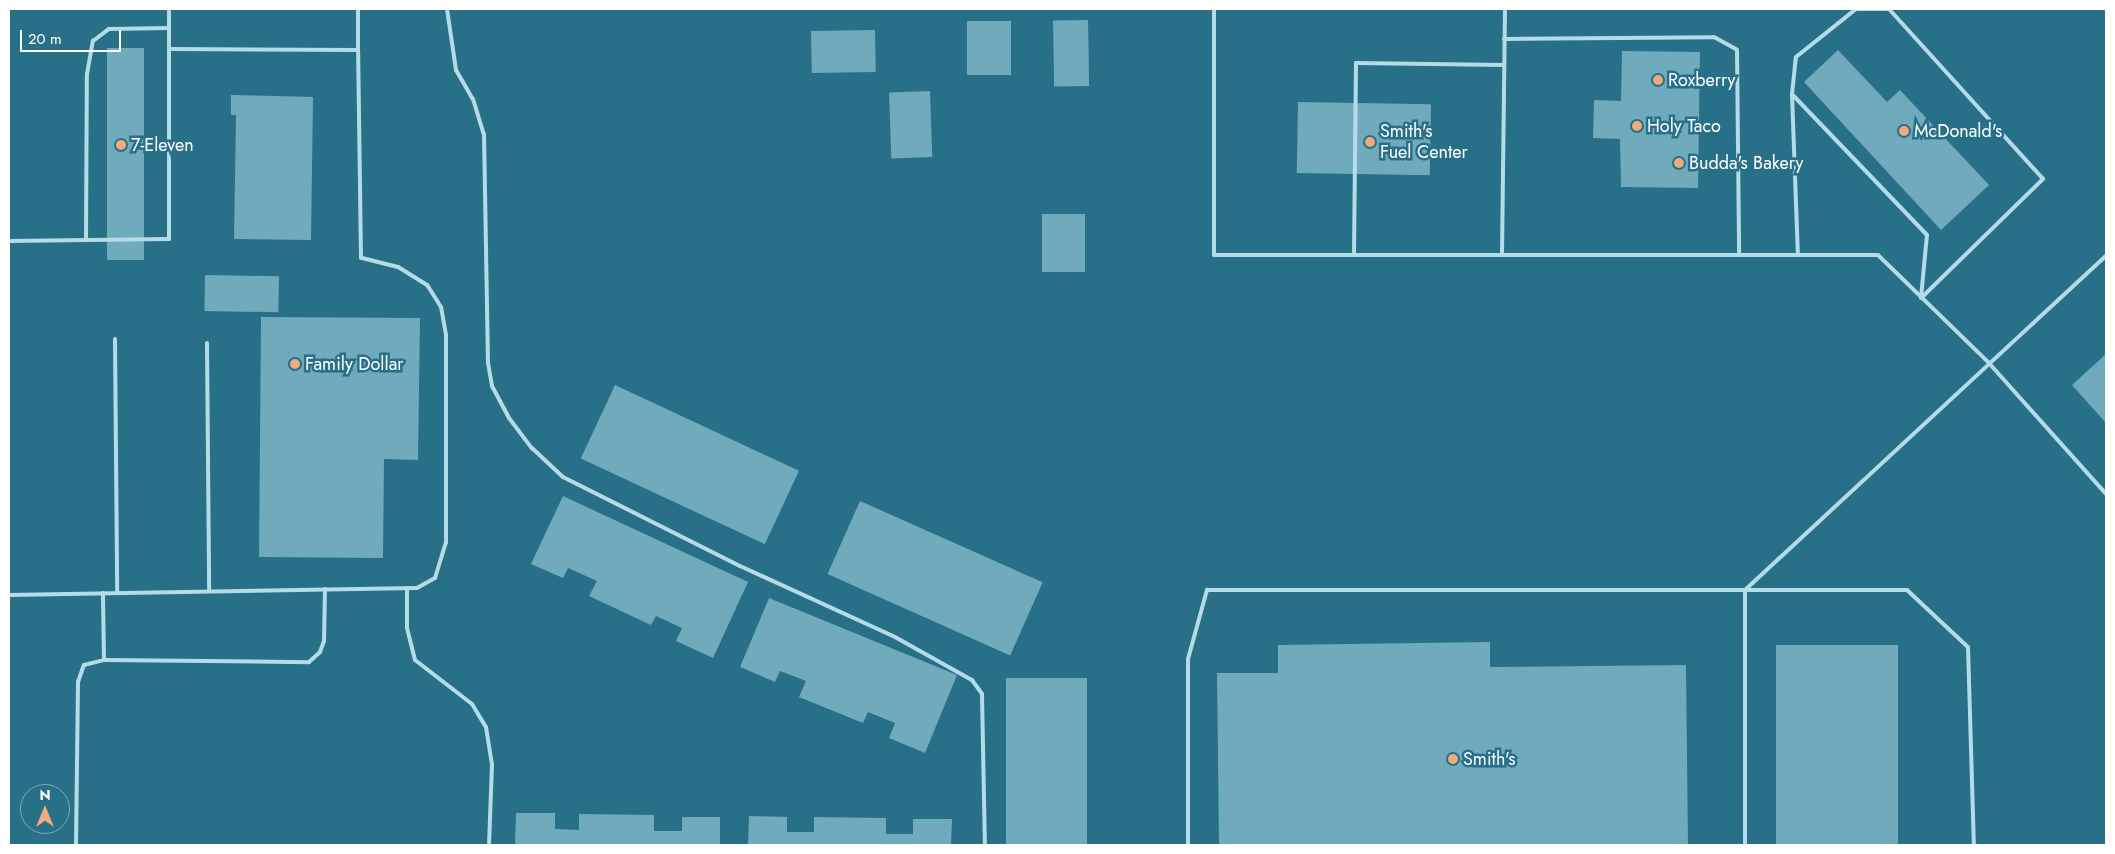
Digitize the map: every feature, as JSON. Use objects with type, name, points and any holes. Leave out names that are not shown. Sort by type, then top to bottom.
[{"type":"lane","points":[[9,241],[169,239],[169,9]]},
{"type":"lane","points":[[9,595],[417,588],[436,578],[446,543],[446,335],[441,307],[427,285],[398,267],[361,258],[358,9]]},
{"type":"lane","points":[[447,9],[456,70],[473,99],[484,134],[488,363],[492,386],[509,418],[532,448],[563,477],[740,566],[895,637],[972,680],[982,694],[985,845]]},
{"type":"lane","points":[[1214,9],[1214,256],[1878,256],[1988,362],[2106,494]]},
{"type":"lane","points":[[1502,256],[1504,9]]},
{"type":"lane","points":[[1798,256],[1792,94],[1796,57],[1856,9],[1889,9],[2043,178],[1921,298]]},
{"type":"lane","points":[[86,240],[86,74],[92,42],[109,29],[169,28]]},
{"type":"lane","points":[[1504,39],[1714,37],[1737,50],[1739,256]]},
{"type":"lane","points":[[169,49],[358,50]]},
{"type":"lane","points":[[1354,256],[1356,63],[1504,64]]},
{"type":"lane","points":[[1792,94],[1926,235],[1921,298]]},
{"type":"lane","points":[[1745,845],[1745,590],[1988,362],[2106,256]]},
{"type":"lane","points":[[115,339],[118,593]]},
{"type":"lane","points":[[207,342],[209,591]]},
{"type":"lane","points":[[407,588],[407,628],[415,660],[472,704],[486,727],[492,764],[488,845]]},
{"type":"lane","points":[[76,845],[78,682],[84,665],[104,660],[309,662],[320,652],[324,641],[326,589]]},
{"type":"lane","points":[[1188,845],[1188,659],[1207,590],[1907,590],[1968,647],[1974,845]]},
{"type":"lane","points":[[103,593],[104,660]]},
{"type":"building","points":[[1088,20],[1089,86],[1054,87],[1053,21]]},
{"type":"building","points":[[967,21],[1011,21],[1011,75],[967,75]]},
{"type":"building","points":[[875,30],[876,72],[812,73],[811,31]]},
{"type":"building","points":[[107,48],[144,48],[144,260],[107,260]]},
{"type":"building","points":[[1838,50],[1887,102],[1900,90],[1989,185],[1941,230],[1804,82]]},
{"type":"building","points":[[1622,51],[1700,52],[1698,188],[1621,187],[1620,139],[1593,138],[1594,100],[1621,101]]},
{"type":"building","points":[[930,91],[932,157],[891,158],[889,92]]},
{"type":"building","points":[[231,95],[313,97],[311,240],[234,239],[236,115],[231,115]]},
{"type":"building","points":[[1298,102],[1431,104],[1430,175],[1297,173]]},
{"type":"building","points":[[1042,214],[1085,214],[1085,272],[1042,272]]},
{"type":"building","points":[[205,275],[279,276],[278,312],[204,311]]},
{"type":"building","points":[[261,317],[420,318],[418,460],[384,459],[383,558],[259,557]]},
{"type":"building","points":[[2106,354],[2106,423],[2072,385]]},
{"type":"building","points":[[615,385],[799,471],[765,544],[581,458]]},
{"type":"building","points":[[563,496],[748,582],[713,658],[676,641],[682,628],[656,616],[651,625],[589,596],[597,581],[568,568],[563,578],[531,564]]},
{"type":"building","points":[[860,501],[1043,582],[1010,655],[827,574]]},
{"type":"building","points":[[769,598],[957,675],[925,753],[889,738],[895,723],[868,712],[863,723],[799,697],[806,681],[780,671],[775,682],[740,667]]},
{"type":"building","name":"Smith's","points":[[1490,642],[1490,667],[1686,665],[1688,845],[1219,845],[1217,673],[1278,673],[1278,645]]},
{"type":"building","points":[[1776,645],[1898,645],[1898,845],[1776,845]]},
{"type":"building","points":[[1006,678],[1087,678],[1087,845],[1006,845]]},
{"type":"building","points":[[516,813],[555,813],[555,829],[579,830],[579,814],[654,815],[654,831],[682,831],[682,817],[720,817],[720,845],[515,845]]},
{"type":"building","points":[[749,816],[787,817],[787,832],[814,832],[814,817],[886,818],[886,834],[913,834],[913,819],[952,819],[951,845],[748,845]]},
{"type":"place","name":"Roxberry","points":[[1658,80]]},
{"type":"place","name":"Holy Taco","points":[[1637,126]]},
{"type":"place","name":"McDonald's","points":[[1904,131]]},
{"type":"place","name":"Smith's Fuel Center","points":[[1370,142]]},
{"type":"place","name":"7-Eleven","points":[[121,145]]},
{"type":"place","name":"Budda's Bakery","points":[[1679,163]]},
{"type":"place","name":"Family Dollar","points":[[295,364]]},
{"type":"place","name":"Smith's","points":[[1453,759]]}]
